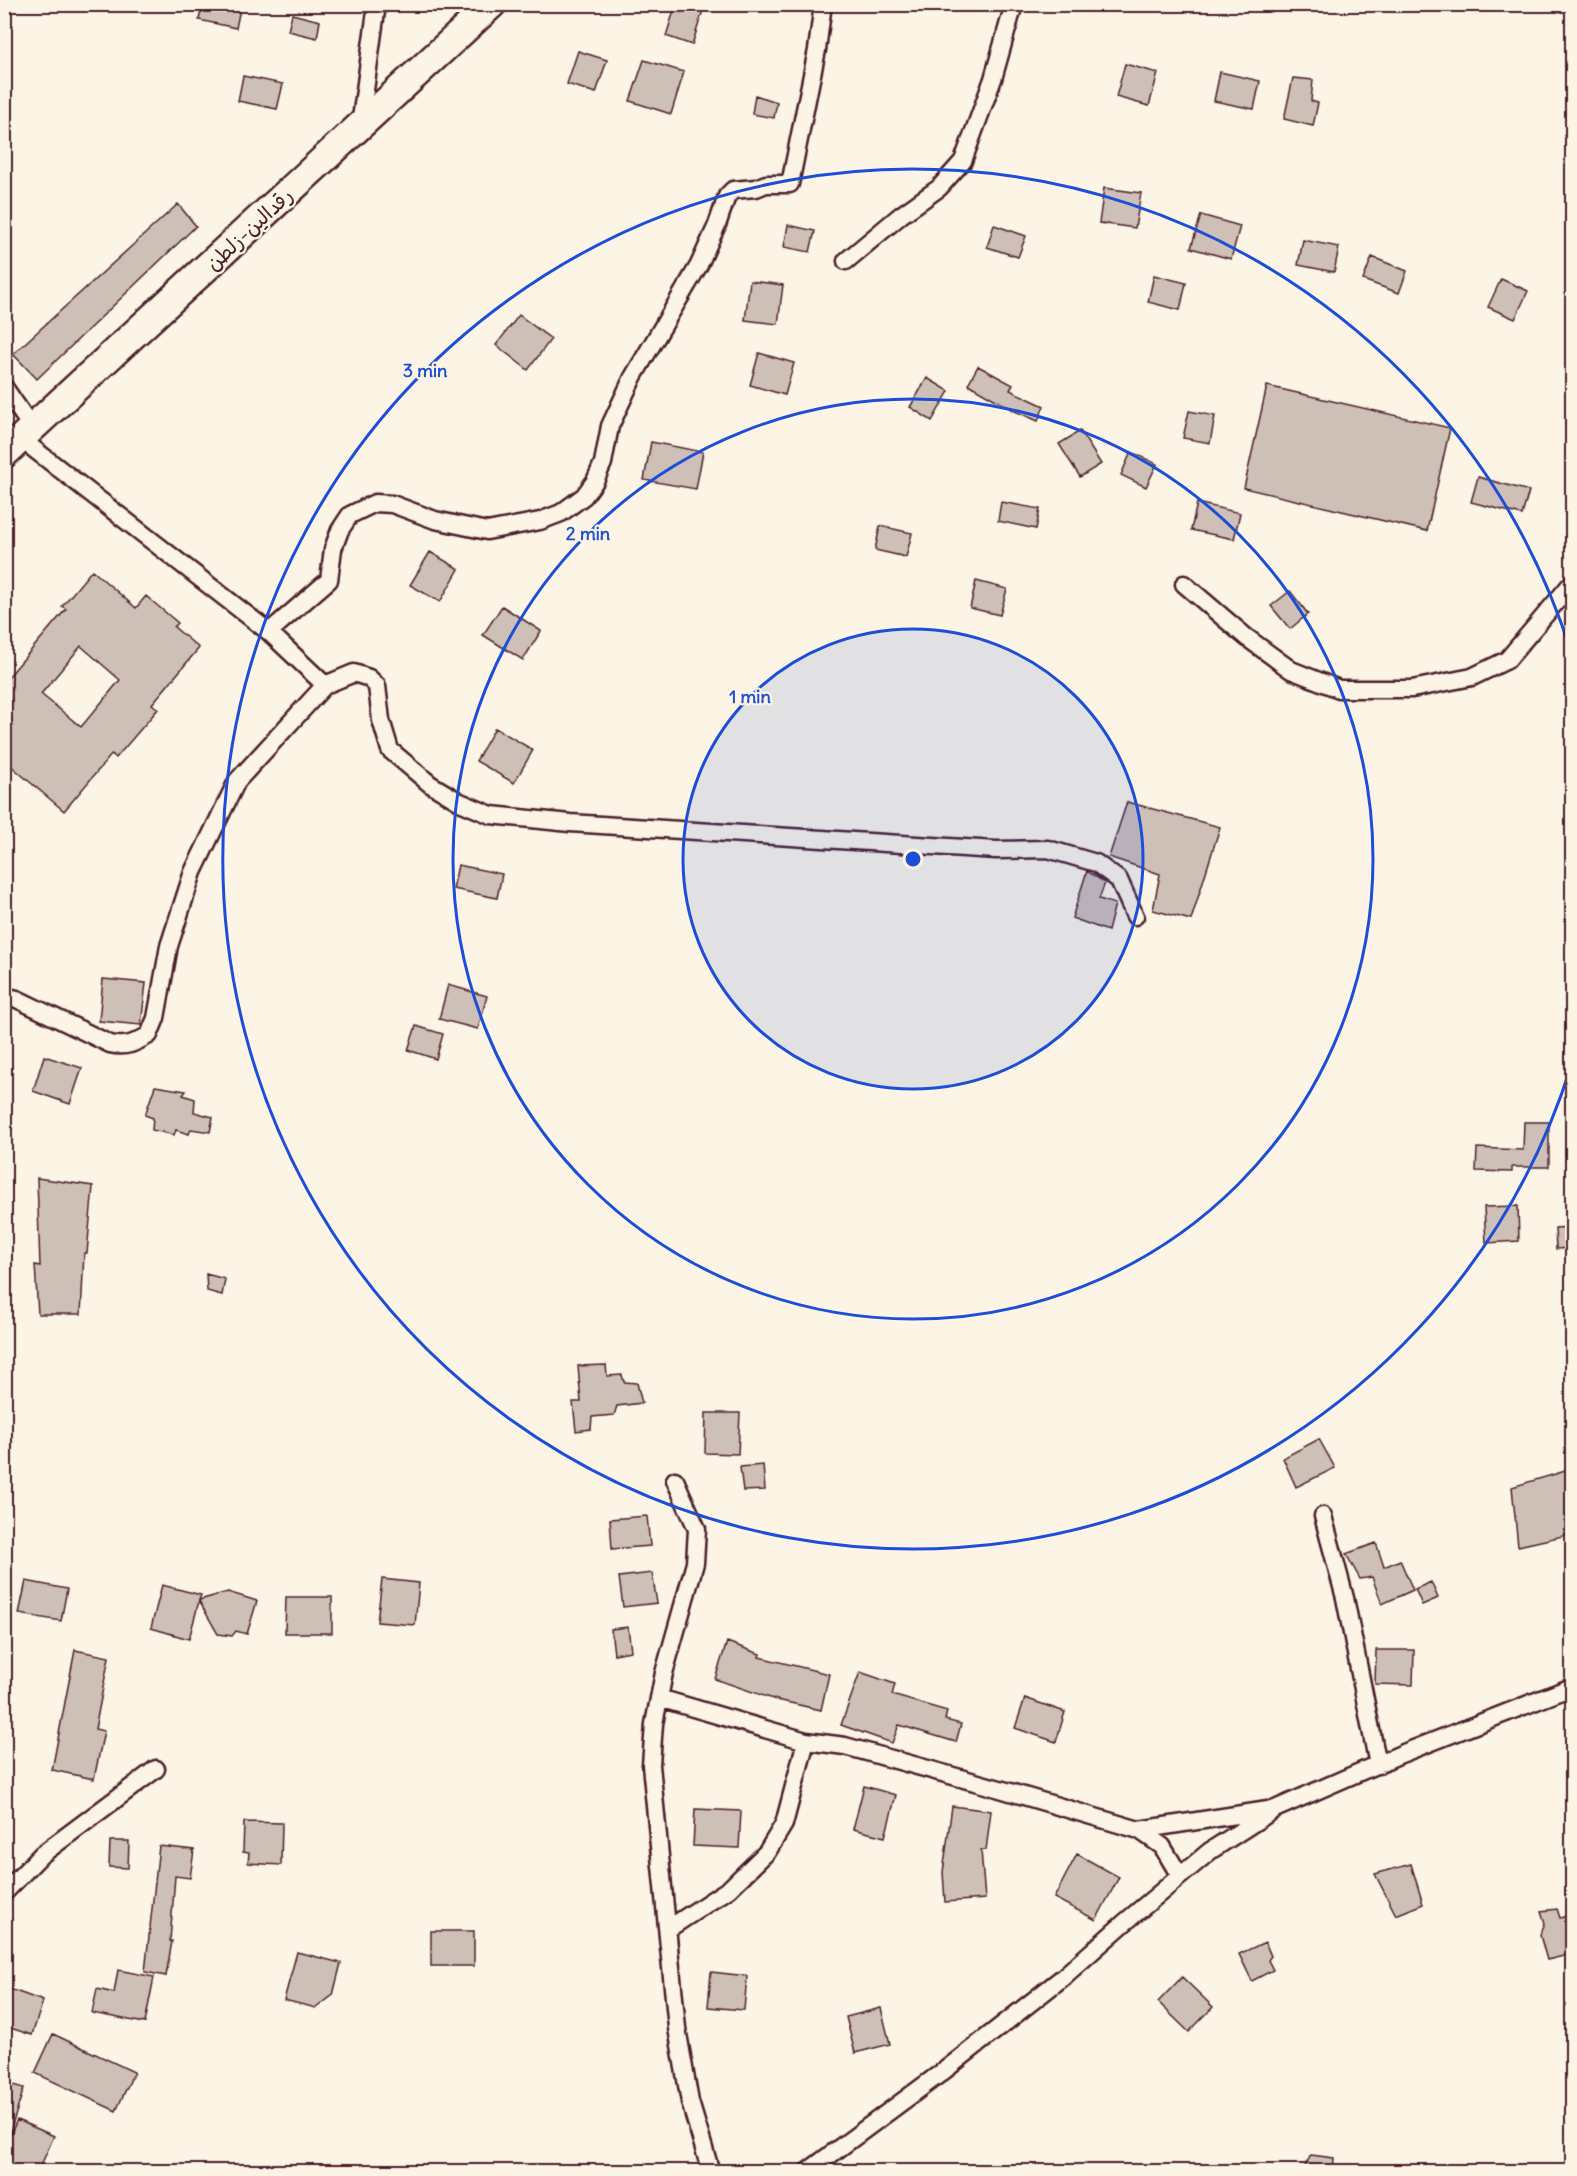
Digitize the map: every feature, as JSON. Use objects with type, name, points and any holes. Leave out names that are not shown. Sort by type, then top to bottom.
[{"type":"main road","name":"رقدالين-زلطن","points":[[19,440],[492,4]]},
{"type":"street","points":[[360,127],[377,4]]},
{"type":"street","points":[[269,632],[329,580],[333,549],[340,530],[350,515],[375,503],[392,504],[435,520],[487,531],[551,517],[561,513],[584,496],[595,481],[603,463],[610,426],[633,377],[699,265],[727,196],[733,190],[756,188],[766,184],[790,184],[817,50],[823,4]]},
{"type":"street","points":[[846,261],[901,215],[939,188],[963,161],[993,79],[1014,4]]},
{"type":"street","points":[[4,387],[19,440],[269,632],[325,686]]},
{"type":"street","points":[[1184,584],[1246,637],[1292,670],[1340,689],[1412,689],[1472,677],[1507,660],[1572,584]]},
{"type":"street","points":[[4,996],[18,999],[110,1044],[130,1046],[149,1035],[156,1018],[169,946],[193,872],[237,781],[325,686],[354,673],[369,678],[377,686],[381,720],[390,750],[429,784],[460,802],[491,815],[570,823],[996,850],[1048,849],[1096,863],[1119,880],[1135,916]]},
{"type":"street","points":[[675,1480],[697,1529],[695,1563],[664,1673],[654,1724],[651,1765],[677,2028],[690,2102],[711,2172]]},
{"type":"street","points":[[1323,1516],[1344,1598],[1378,1765]]},
{"type":"street","points":[[807,2172],[945,2070],[1062,1978],[1210,1851],[1275,1809],[1572,1686]]},
{"type":"street","points":[[659,1698],[806,1741],[845,1746],[1000,1788],[1138,1830],[1162,1846],[1180,1876]]},
{"type":"street","points":[[668,1929],[729,1889],[767,1852],[784,1824],[806,1741]]},
{"type":"street","points":[[4,1893],[41,1855],[156,1769]]},
{"type":"street","points":[[1138,1830],[1275,1809]]},
{"type":"building","points":[[202,4],[241,4],[236,28],[199,20]]},
{"type":"building","points":[[676,4],[695,4],[704,7],[692,45],[666,36]]},
{"type":"building","points":[[292,14],[320,21],[317,38],[288,31]]},
{"type":"building","points":[[578,51],[607,60],[596,93],[567,84]]},
{"type":"building","points":[[644,60],[684,72],[671,114],[630,101]]},
{"type":"building","points":[[1125,64],[1158,73],[1149,106],[1116,97]]},
{"type":"building","points":[[1220,72],[1260,81],[1254,109],[1214,101]]},
{"type":"building","points":[[243,76],[283,84],[277,109],[238,101]]},
{"type":"building","points":[[1293,78],[1313,80],[1311,101],[1318,103],[1313,126],[1284,119]]},
{"type":"building","points":[[755,95],[777,102],[774,118],[752,114]]},
{"type":"building","points":[[1104,188],[1141,193],[1135,228],[1099,223]]},
{"type":"building","points":[[178,204],[196,226],[37,379],[13,354]]},
{"type":"building","points":[[1201,215],[1240,226],[1231,259],[1191,248]]},
{"type":"building","points":[[788,225],[815,231],[810,252],[784,247]]},
{"type":"building","points":[[994,225],[1026,236],[1018,257],[987,247]]},
{"type":"building","points":[[1303,240],[1339,247],[1334,272],[1298,265]]},
{"type":"building","points":[[1372,257],[1407,271],[1399,293],[1363,280]]},
{"type":"building","points":[[1154,275],[1186,283],[1180,310],[1148,302]]},
{"type":"building","points":[[1501,279],[1528,291],[1515,319],[1488,307]]},
{"type":"building","points":[[750,281],[783,285],[778,324],[745,320]]},
{"type":"building","points":[[519,315],[551,339],[528,370],[496,345]]},
{"type":"building","points":[[759,353],[794,363],[785,395],[750,385]]},
{"type":"building","points":[[978,366],[1013,385],[1010,390],[1044,406],[1038,421],[1015,411],[968,384]]},
{"type":"building","points":[[927,378],[949,391],[932,421],[910,407]]},
{"type":"building","points":[[1267,386],[1450,428],[1427,531],[1244,488]]},
{"type":"building","points":[[1189,411],[1215,416],[1210,443],[1183,438]]},
{"type":"building","points":[[1080,431],[1101,464],[1080,477],[1059,444]]},
{"type":"building","points":[[651,442],[703,452],[696,489],[644,480]]},
{"type":"building","points":[[1131,452],[1157,464],[1146,487],[1121,475]]},
{"type":"building","points":[[1478,477],[1529,491],[1522,515],[1471,502]]},
{"type":"building","points":[[1001,502],[1040,509],[1036,529],[998,521]]},
{"type":"building","points":[[1197,503],[1240,513],[1234,539],[1191,530]]},
{"type":"building","points":[[880,526],[912,533],[906,557],[875,550]]},
{"type":"building","points":[[430,552],[459,569],[440,602],[410,585]]},
{"type":"building","points":[[92,570],[136,608],[146,596],[178,623],[174,627],[199,648],[152,704],[158,709],[116,758],[112,754],[64,811],[4,760],[4,682],[66,609],[62,606]],"holes":[[[81,646],[120,680],[81,727],[41,694]]]},
{"type":"building","points":[[976,581],[1007,589],[1000,615],[970,608]]},
{"type":"building","points":[[1290,591],[1308,614],[1290,629],[1271,606]]},
{"type":"building","points":[[502,606],[541,631],[523,660],[483,635]]},
{"type":"building","points":[[495,728],[533,750],[514,783],[476,761]]},
{"type":"building","points":[[1127,802],[1220,827],[1191,920],[1153,910],[1160,874],[1109,857]]},
{"type":"building","points":[[458,865],[502,874],[497,898],[453,889]]},
{"type":"building","points":[[1087,871],[1105,883],[1099,899],[1115,904],[1108,931],[1072,918]]},
{"type":"building","points":[[103,979],[146,983],[141,1025],[99,1021]]},
{"type":"building","points":[[448,985],[487,996],[478,1029],[439,1019]]},
{"type":"building","points":[[416,1026],[443,1034],[436,1059],[408,1050]]},
{"type":"building","points":[[44,1056],[82,1068],[70,1104],[33,1091]]},
{"type":"building","points":[[155,1086],[186,1091],[183,1095],[195,1099],[194,1112],[213,1117],[210,1132],[191,1129],[189,1134],[176,1130],[174,1135],[152,1130],[153,1118],[145,1115]]},
{"type":"building","points":[[1524,1122],[1549,1122],[1549,1167],[1512,1167],[1512,1172],[1476,1171],[1477,1148],[1523,1150]]},
{"type":"building","points":[[37,1178],[93,1186],[87,1253],[84,1253],[81,1314],[38,1314],[35,1265],[40,1266]]},
{"type":"building","points":[[1518,1206],[1519,1241],[1486,1243],[1484,1207]]},
{"type":"building","points":[[1570,1227],[1571,1248],[1556,1249],[1555,1228]]},
{"type":"building","points":[[206,1274],[225,1279],[222,1295],[207,1291]]},
{"type":"building","points":[[606,1365],[607,1376],[622,1375],[624,1382],[637,1383],[642,1403],[617,1406],[614,1415],[592,1417],[591,1429],[576,1431],[573,1402],[581,1402],[578,1366]]},
{"type":"building","points":[[706,1413],[740,1413],[738,1454],[705,1453]]},
{"type":"building","points":[[1319,1439],[1335,1468],[1296,1487],[1283,1458]]},
{"type":"building","points":[[763,1465],[765,1490],[743,1491],[740,1467]]},
{"type":"building","points":[[1572,1469],[1572,1534],[1518,1546],[1512,1487]]},
{"type":"building","points":[[647,1516],[650,1546],[612,1549],[610,1519]]},
{"type":"building","points":[[1376,1543],[1384,1567],[1400,1560],[1413,1590],[1382,1604],[1372,1577],[1360,1579],[1346,1554]]},
{"type":"building","points":[[652,1573],[657,1603],[623,1607],[619,1577]]},
{"type":"building","points":[[382,1579],[419,1583],[415,1625],[377,1622]]},
{"type":"building","points":[[26,1581],[67,1589],[61,1621],[19,1614]]},
{"type":"building","points":[[1431,1582],[1438,1598],[1422,1605],[1415,1589]]},
{"type":"building","points":[[162,1585],[201,1595],[199,1600],[228,1592],[257,1601],[247,1634],[236,1631],[232,1636],[218,1634],[199,1601],[189,1639],[151,1628]]},
{"type":"building","points":[[286,1597],[332,1597],[332,1633],[285,1633]]},
{"type":"building","points":[[628,1627],[631,1651],[614,1654],[611,1629]]},
{"type":"building","points":[[727,1642],[760,1654],[759,1657],[829,1674],[821,1710],[773,1699],[715,1679]]},
{"type":"building","points":[[75,1650],[109,1657],[95,1729],[104,1731],[94,1779],[52,1770]]},
{"type":"building","points":[[1376,1650],[1414,1650],[1413,1685],[1375,1684]]},
{"type":"building","points":[[860,1672],[895,1684],[892,1695],[947,1711],[945,1720],[961,1724],[956,1742],[899,1725],[892,1743],[841,1725]]},
{"type":"building","points":[[1025,1698],[1065,1712],[1056,1742],[1015,1728]]},
{"type":"building","points":[[864,1786],[896,1795],[885,1837],[853,1829]]},
{"type":"building","points":[[952,1806],[991,1811],[986,1850],[981,1850],[985,1899],[945,1902],[943,1872]]},
{"type":"building","points":[[695,1809],[741,1811],[739,1848],[693,1846]]},
{"type":"building","points":[[244,1822],[282,1823],[281,1865],[248,1863],[249,1853],[243,1852]]},
{"type":"building","points":[[110,1841],[129,1841],[128,1868],[109,1867]]},
{"type":"building","points":[[159,1846],[194,1850],[190,1878],[175,1876],[170,1941],[172,1941],[166,1976],[145,1972]]},
{"type":"building","points":[[1077,1854],[1119,1877],[1096,1920],[1054,1898]]},
{"type":"building","points":[[1411,1864],[1423,1904],[1396,1915],[1375,1874]]},
{"type":"building","points":[[1557,1909],[1560,1918],[1572,1916],[1572,1954],[1547,1960],[1540,1935],[1545,1923],[1541,1911]]},
{"type":"building","points":[[431,1931],[474,1931],[474,1966],[431,1966]]},
{"type":"building","points":[[1265,1942],[1271,1956],[1268,1960],[1273,1970],[1252,1981],[1239,1954]]},
{"type":"building","points":[[297,1952],[341,1963],[333,1995],[316,2008],[284,2000]]},
{"type":"building","points":[[118,1970],[154,1977],[145,2023],[92,2013],[97,1989],[114,1993]]},
{"type":"building","points":[[711,1972],[747,1976],[744,2010],[708,2007]]},
{"type":"building","points":[[1182,1977],[1213,2007],[1189,2032],[1158,2002]]},
{"type":"building","points":[[4,1987],[43,2001],[32,2035],[4,2026]]},
{"type":"building","points":[[881,2008],[890,2044],[855,2053],[846,2017]]},
{"type":"building","points":[[53,2034],[134,2072],[116,2111],[35,2073]]},
{"type":"building","points":[[4,2082],[24,2088],[8,2138],[4,2138]]},
{"type":"building","points":[[17,2120],[54,2136],[38,2172],[4,2172],[4,2149]]},
{"type":"building","points":[[1311,2155],[1334,2158],[1333,2172],[1302,2172]]}]
